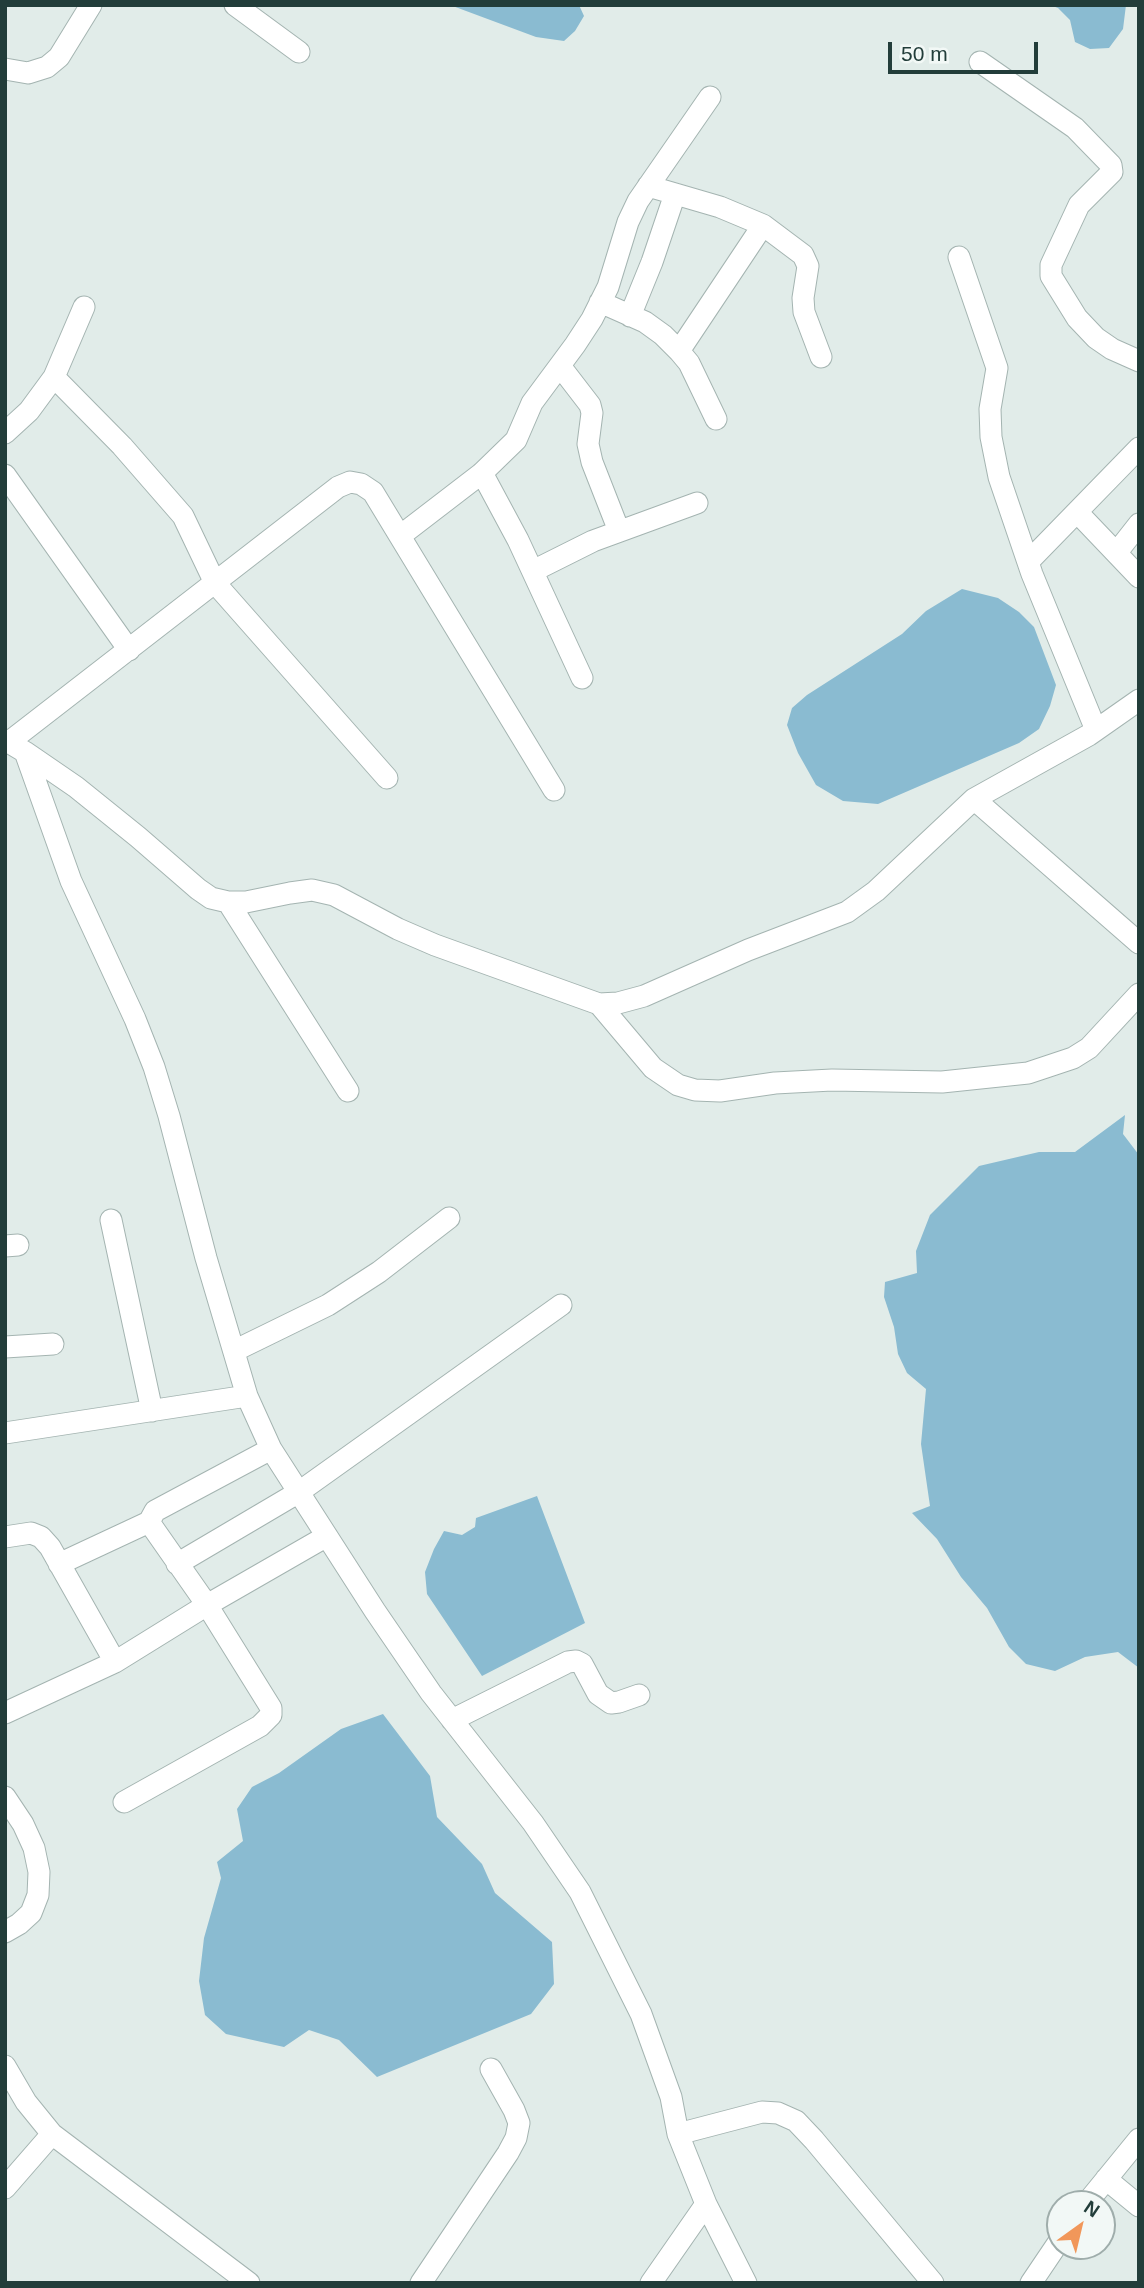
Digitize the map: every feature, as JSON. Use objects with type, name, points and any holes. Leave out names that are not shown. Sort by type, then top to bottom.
[{"type":"street","points":[[5,69],[28,73],[47,67],[58,57],[91,5]]},
{"type":"street","points":[[235,5],[299,52]]},
{"type":"street","points":[[980,62],[1075,128],[1111,165],[1112,172],[1079,205],[1051,265],[1051,276],[1077,318],[1096,338],[1112,349],[1139,361]]},
{"type":"street","points":[[400,536],[482,473],[516,440],[532,403],[581,336],[608,287],[628,222],[648,186],[710,97]]},
{"type":"street","points":[[648,186],[720,207],[762,225],[803,255],[807,260],[804,312],[821,358]]},
{"type":"street","points":[[630,316],[675,194]]},
{"type":"street","points":[[679,351],[762,225]]},
{"type":"street","points":[[959,257],[997,368],[990,409],[991,437],[999,477],[1028,562],[1096,730]]},
{"type":"street","points":[[600,302],[663,335],[679,351],[689,363],[716,419]]},
{"type":"street","points":[[5,433],[29,411],[54,377],[84,307]]},
{"type":"street","points":[[560,366],[590,405],[592,413],[588,444],[592,462],[620,531]]},
{"type":"street","points":[[54,377],[121,446],[183,516],[215,583],[387,778]]},
{"type":"street","points":[[1028,562],[1139,448]]},
{"type":"street","points":[[482,473],[533,571],[582,678]]},
{"type":"street","points":[[5,475],[129,649]]},
{"type":"street","points":[[13,745],[129,649],[338,487],[350,482],[361,484],[373,492],[554,790]]},
{"type":"street","points":[[533,571],[593,541],[697,503]]},
{"type":"street","points":[[1077,512],[1139,577]]},
{"type":"street","points":[[1116,552],[1139,524]]},
{"type":"street","points":[[13,745],[76,788],[211,898],[246,902],[312,890],[334,895],[435,945],[599,1004],[618,1003],[644,996],[748,950],[847,912],[876,891],[974,799],[1096,730],[1139,700]]},
{"type":"street","points":[[13,745],[154,1067],[247,1396],[271,1449],[389,1632],[452,1720],[533,1823],[580,1892],[616,1959],[641,2014],[671,2097],[678,2134],[706,2204],[746,2283]]},
{"type":"street","points":[[974,799],[1139,943]]},
{"type":"street","points":[[228,902],[348,1091]]},
{"type":"street","points":[[599,1004],[653,1068],[678,1085],[695,1090],[720,1091],[832,1080],[942,1082],[1028,1073],[1073,1058],[1089,1048],[1139,994]]},
{"type":"street","points":[[234,1351],[328,1305],[379,1272],[450,1218]]},
{"type":"street","points":[[111,1220],[152,1411]]},
{"type":"street","points":[[177,1564],[299,1492],[561,1305]]},
{"type":"street","points":[[5,1347],[53,1344]]},
{"type":"street","points":[[5,1433],[247,1396]]},
{"type":"street","points":[[59,1564],[149,1522],[155,1511],[271,1449]]},
{"type":"street","points":[[124,1802],[260,1726],[271,1715],[271,1708],[207,1605],[149,1522]]},
{"type":"street","points":[[5,1537],[31,1533],[41,1536],[115,1662]]},
{"type":"street","points":[[5,1713],[115,1662],[327,1536]]},
{"type":"street","points":[[452,1720],[568,1662],[576,1661],[582,1664],[598,1694],[611,1703],[639,1695]]},
{"type":"street","points":[[5,1797],[23,1824],[34,1848],[39,1872],[38,1895],[31,1913],[5,1932]]},
{"type":"street","points":[[5,2066],[26,2102],[52,2134],[225,2276],[249,2283]]},
{"type":"street","points":[[421,2283],[516,2138],[519,2123],[514,2109],[491,2069]]},
{"type":"street","points":[[678,2134],[762,2112],[778,2113],[796,2121],[933,2283]]},
{"type":"street","points":[[5,2188],[52,2134]]},
{"type":"street","points":[[1097,2190],[1139,2139]]},
{"type":"street","points":[[1106,2179],[1139,2206]]},
{"type":"street","points":[[651,2283],[706,2204]]},
{"type":"street","points":[[1031,2283],[1047,2260]]},
{"type":"water","points":[[450,5],[579,5],[584,16],[575,31],[564,41],[536,37]]},
{"type":"water","points":[[1050,5],[1126,5],[1123,29],[1109,48],[1090,49],[1075,42],[1070,20],[1058,8]]},
{"type":"water","points":[[962,589],[998,598],[1019,612],[1034,627],[1056,685],[1039,729],[1019,743],[878,804],[843,801],[816,785],[798,753],[787,725],[792,708],[807,695],[902,634],[926,611]]},
{"type":"water","points":[[1125,1115],[1123,1134],[1139,1155],[1139,1668],[1118,1652],[1085,1657],[1055,1671],[1026,1664],[1009,1647],[987,1608],[961,1577],[937,1539],[912,1513],[930,1506],[921,1444],[926,1389],[907,1373],[898,1354],[894,1327],[884,1297],[885,1282],[917,1273],[916,1251],[930,1215],[979,1166],[1039,1152],[1075,1152]]},
{"type":"water","points":[[537,1496],[585,1623],[482,1676],[427,1594],[425,1572],[444,1531],[462,1535],[475,1527],[476,1518]]},
{"type":"water","points":[[383,1714],[430,1776],[437,1817],[482,1864],[495,1893],[552,1942],[554,1984],[531,2014],[377,2077],[339,2040],[309,2030],[284,2047],[226,2034],[205,2015],[199,1981],[204,1938],[221,1878],[217,1862],[243,1841],[237,1809],[252,1787],[279,1773],[341,1729]]}]
